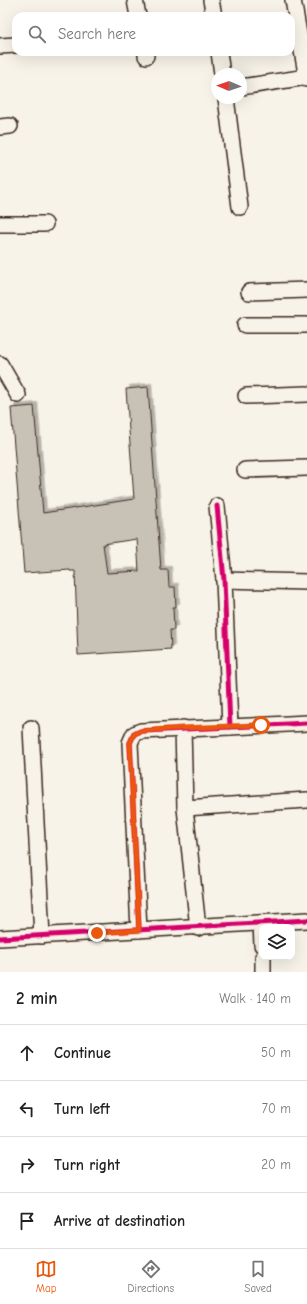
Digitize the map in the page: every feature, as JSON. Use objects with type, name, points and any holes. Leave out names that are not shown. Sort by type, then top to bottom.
[{"type":"street","points":[[135,0],[137,12]]},
{"type":"street","points":[[211,0],[213,12]]},
{"type":"street","points":[[292,0],[294,12]]},
{"type":"street","points":[[247,86],[306,78],[295,17]]},
{"type":"street","points":[[0,46],[12,45]]},
{"type":"street","points":[[220,56],[221,68]]},
{"type":"street","points":[[227,104],[240,207]]},
{"type":"street","points":[[0,224],[45,224]]},
{"type":"street","points":[[249,292],[307,290]]},
{"type":"street","points":[[245,325],[307,326]]},
{"type":"street","points":[[0,364],[18,394]]},
{"type":"street","points":[[246,396],[307,394]]},
{"type":"street","points":[[245,470],[307,468]]},
{"type":"street","points":[[217,506],[224,580],[230,726]]},
{"type":"street","points":[[224,580],[307,582]]},
{"type":"street","points":[[139,930],[130,743],[134,734],[141,731],[183,728],[307,723]]},
{"type":"street","points":[[31,728],[42,936]]},
{"type":"street","points":[[183,728],[185,808],[198,928]]},
{"type":"street","points":[[185,808],[307,800]]},
{"type":"street","points":[[0,938],[198,928],[307,920]]},
{"type":"street","points":[[263,960],[263,972]]},
{"type":"building","points":[[148,387],[161,570],[168,570],[169,587],[175,587],[176,607],[173,607],[174,630],[170,630],[171,649],[78,655],[75,571],[24,573],[11,408],[34,406],[43,513],[134,499],[126,389]],"holes":[[[137,539],[139,571],[107,573],[103,544]]]},
{"type":"cycle path","points":[[217,506],[224,580],[230,727],[307,723]]},
{"type":"cycle path","points":[[139,930],[130,743],[134,734],[141,731],[230,727]]},
{"type":"cycle path","points":[[0,938],[307,920]]},
{"type":"route","points":[[97,933],[139,930],[130,743],[134,734],[141,731],[183,728],[261,725]]}]
